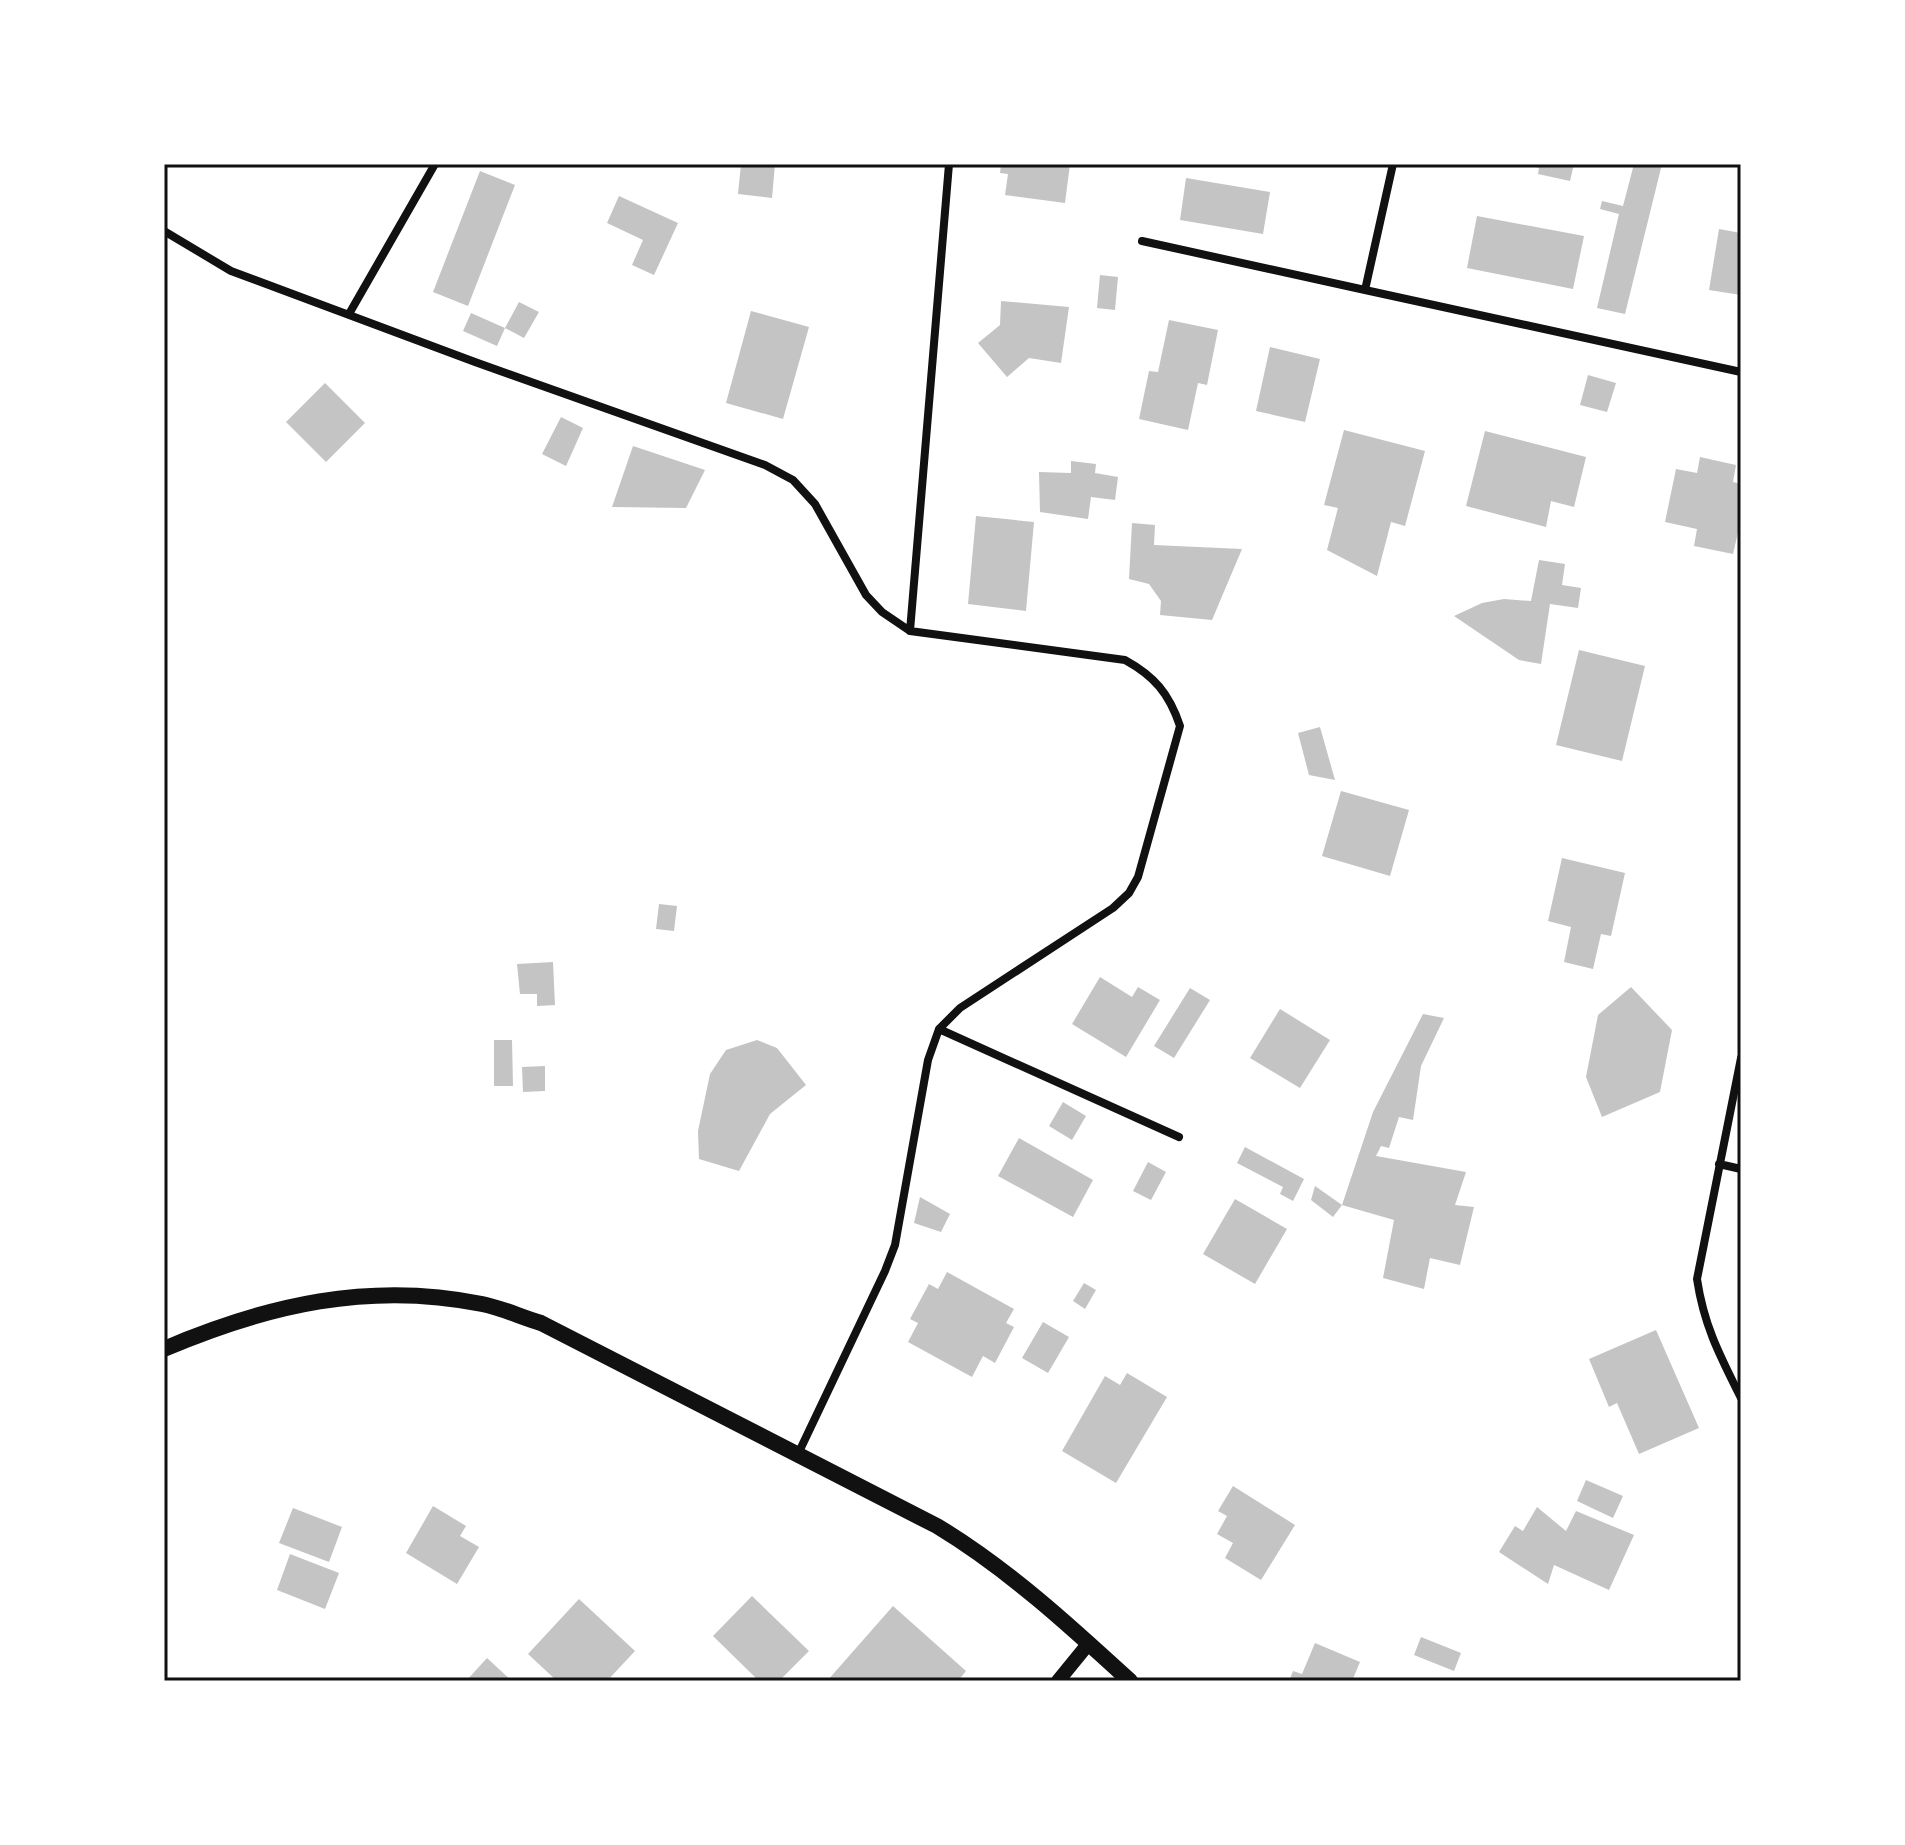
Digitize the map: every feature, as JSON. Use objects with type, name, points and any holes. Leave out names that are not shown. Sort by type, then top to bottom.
[{"type":"main road","points":[[164,1349],[203,1332],[271,1311],[337,1298],[383,1294],[484,1304],[541,1323],[937,1526],[1012,1577],[1130,1681]]},
{"type":"street","points":[[349,314],[435,164]]},
{"type":"street","points":[[910,631],[949,164]]},
{"type":"street","points":[[1365,290],[1393,164]]},
{"type":"street","points":[[164,231],[231,271],[765,465],[793,480],[815,504],[866,595],[882,612],[910,631],[1125,660],[1144,670],[1162,686],[1174,708],[1180,726],[1138,877],[1129,893],[1113,908],[960,1008],[939,1029],[928,1060],[895,1245],[798,1454]]},
{"type":"street","points":[[1142,241],[1741,372]]},
{"type":"street","points":[[939,1029],[1179,1137]]},
{"type":"street","points":[[1741,1058],[1697,1279],[1701,1310],[1741,1398]]},
{"type":"street","points":[[1719,1164],[1741,1169]]},
{"type":"street","points":[[1058,1681],[1089,1643]]},
{"type":"building","points":[[741,164],[775,164],[772,198],[738,194]]},
{"type":"building","points":[[1001,164],[1070,164],[1065,203],[1005,195],[1008,174],[1000,173]]},
{"type":"building","points":[[1526,164],[1574,164],[1570,181],[1538,174],[1539,168]]},
{"type":"building","points":[[1634,164],[1662,164],[1625,314],[1597,308],[1619,214],[1600,209],[1602,201],[1623,206]]},
{"type":"building","points":[[480,171],[515,185],[468,306],[433,292]]},
{"type":"building","points":[[1186,178],[1270,192],[1263,234],[1180,220]]},
{"type":"building","points":[[619,196],[678,223],[654,275],[632,265],[643,240],[607,223]]},
{"type":"building","points":[[1477,216],[1584,236],[1573,289],[1467,268]]},
{"type":"building","points":[[1719,229],[1741,233],[1738,258],[1741,259],[1741,295],[1709,290]]},
{"type":"building","points":[[1100,275],[1118,277],[1115,310],[1097,308]]},
{"type":"building","points":[[1001,301],[1069,307],[1061,363],[1029,358],[1007,377],[978,343],[1000,325]]},
{"type":"building","points":[[519,302],[539,312],[524,338],[505,328]]},
{"type":"building","points":[[751,311],[809,327],[783,419],[726,403]]},
{"type":"building","points":[[471,313],[505,328],[497,346],[463,331]]},
{"type":"building","points":[[1169,320],[1218,330],[1207,385],[1198,383],[1188,430],[1139,419],[1149,371],[1158,372]]},
{"type":"building","points":[[1270,347],[1320,359],[1305,422],[1256,411]]},
{"type":"building","points":[[1588,375],[1616,383],[1607,412],[1580,405]]},
{"type":"building","points":[[325,383],[365,423],[326,462],[286,422]]},
{"type":"building","points":[[561,417],[583,428],[566,466],[542,454]]},
{"type":"building","points":[[1344,430],[1425,451],[1405,526],[1391,522],[1377,576],[1327,550],[1338,508],[1324,505]]},
{"type":"building","points":[[1485,431],[1586,457],[1574,507],[1551,501],[1546,527],[1466,506]]},
{"type":"building","points":[[633,446],[705,470],[686,508],[612,507]]},
{"type":"building","points":[[1700,457],[1736,465],[1733,482],[1741,484],[1741,529],[1733,554],[1694,546],[1697,529],[1665,522],[1676,469],[1697,473]]},
{"type":"building","points":[[1071,461],[1096,464],[1095,473],[1118,477],[1115,500],[1091,497],[1088,519],[1040,512],[1039,472],[1071,473]]},
{"type":"building","points":[[976,516],[1034,522],[1026,611],[968,604]]},
{"type":"building","points":[[1132,523],[1155,525],[1154,545],[1242,549],[1212,620],[1160,615],[1161,601],[1149,584],[1129,579]]},
{"type":"building","points":[[1539,560],[1565,564],[1562,585],[1581,588],[1578,608],[1550,604],[1541,664],[1519,660],[1454,616],[1482,603],[1504,599],[1531,601]]},
{"type":"building","points":[[1579,650],[1645,666],[1622,761],[1556,745]]},
{"type":"building","points":[[1320,727],[1335,780],[1309,775],[1298,733]]},
{"type":"building","points":[[1341,791],[1409,810],[1390,876],[1322,856]]},
{"type":"building","points":[[1562,858],[1625,873],[1611,936],[1601,934],[1593,969],[1564,962],[1571,927],[1548,921]]},
{"type":"building","points":[[659,904],[677,906],[674,931],[656,929]]},
{"type":"building","points":[[553,962],[555,1005],[537,1006],[537,994],[520,994],[517,964]]},
{"type":"building","points":[[1100,977],[1132,997],[1138,987],[1160,1000],[1126,1057],[1072,1024]]},
{"type":"building","points":[[1631,987],[1672,1030],[1660,1092],[1602,1117],[1586,1077],[1598,1015]]},
{"type":"building","points":[[1190,988],[1210,1000],[1174,1058],[1154,1046]]},
{"type":"building","points":[[1280,1009],[1330,1040],[1300,1088],[1250,1058]]},
{"type":"building","points":[[1423,1014],[1444,1018],[1421,1066],[1413,1120],[1399,1117],[1389,1148],[1381,1146],[1376,1156],[1466,1172],[1455,1205],[1474,1207],[1460,1265],[1430,1258],[1424,1289],[1383,1278],[1394,1220],[1342,1205],[1373,1112]]},
{"type":"building","points":[[494,1040],[512,1040],[513,1086],[494,1086]]},
{"type":"building","points":[[757,1040],[777,1048],[806,1085],[770,1114],[739,1171],[699,1159],[698,1131],[710,1074],[726,1050]]},
{"type":"building","points":[[545,1066],[545,1091],[523,1092],[522,1067]]},
{"type":"building","points":[[1063,1102],[1086,1116],[1072,1140],[1049,1126]]},
{"type":"building","points":[[1019,1138],[1093,1180],[1073,1217],[998,1176]]},
{"type":"building","points":[[1245,1147],[1304,1179],[1293,1201],[1280,1194],[1283,1187],[1237,1163]]},
{"type":"building","points":[[1148,1162],[1166,1172],[1151,1200],[1133,1191]]},
{"type":"building","points":[[1315,1186],[1342,1205],[1333,1217],[1311,1200]]},
{"type":"building","points":[[920,1197],[950,1214],[941,1232],[914,1223]]},
{"type":"building","points":[[1235,1199],[1287,1229],[1255,1284],[1203,1254]]},
{"type":"building","points":[[947,1272],[1014,1309],[1006,1323],[1014,1327],[995,1363],[983,1356],[972,1377],[908,1342],[918,1323],[910,1319],[929,1284],[938,1289]]},
{"type":"building","points":[[1084,1283],[1096,1290],[1085,1309],[1073,1301]]},
{"type":"building","points":[[1043,1322],[1069,1337],[1048,1373],[1022,1358]]},
{"type":"building","points":[[1656,1330],[1699,1428],[1639,1454],[1617,1403],[1609,1407],[1589,1359]]},
{"type":"building","points":[[1127,1373],[1167,1397],[1116,1483],[1062,1451],[1105,1376],[1120,1385]]},
{"type":"building","points":[[1586,1480],[1623,1496],[1613,1518],[1577,1501]]},
{"type":"building","points":[[1233,1486],[1295,1525],[1261,1580],[1225,1558],[1233,1543],[1217,1534],[1227,1516],[1218,1511]]},
{"type":"building","points":[[433,1506],[466,1526],[460,1536],[479,1547],[457,1584],[406,1553]]},
{"type":"building","points":[[1537,1507],[1566,1531],[1576,1511],[1634,1535],[1609,1590],[1554,1565],[1548,1584],[1499,1552],[1515,1526],[1523,1531]]},
{"type":"building","points":[[293,1508],[342,1527],[329,1562],[279,1543]]},
{"type":"building","points":[[290,1554],[339,1573],[325,1609],[277,1590]]},
{"type":"building","points":[[752,1596],[809,1651],[779,1681],[759,1681],[713,1636]]},
{"type":"building","points":[[579,1599],[635,1651],[607,1681],[557,1681],[528,1654]]},
{"type":"building","points":[[893,1606],[966,1671],[958,1681],[827,1681]]},
{"type":"building","points":[[1421,1637],[1461,1653],[1454,1671],[1414,1655]]},
{"type":"building","points":[[1315,1643],[1360,1662],[1352,1681],[1289,1681],[1293,1671],[1302,1674]]},
{"type":"building","points":[[487,1658],[512,1681],[466,1681]]}]
